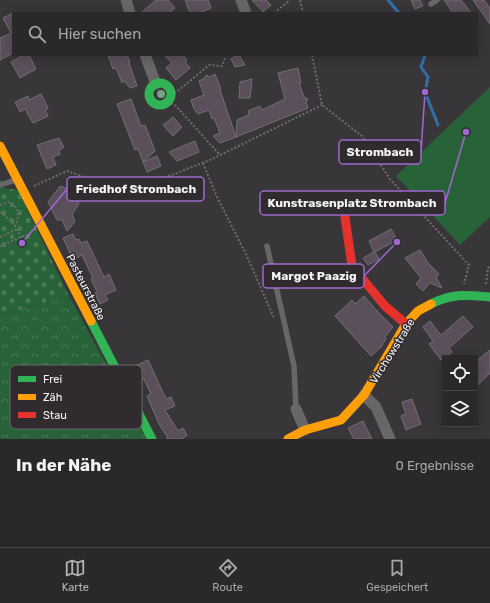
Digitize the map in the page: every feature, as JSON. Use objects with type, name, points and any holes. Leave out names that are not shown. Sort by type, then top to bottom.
[{"type":"street","points":[[126,0],[130,12]]},
{"type":"street","points":[[241,0],[246,12]]},
{"type":"street","points":[[145,56],[156,84]]},
{"type":"street","points":[[156,84],[164,84],[170,90],[169,98],[159,105],[154,103],[149,96],[152,87],[156,84]]},
{"type":"street","name":"Pasteurstraße","points":[[0,146],[114,365]]},
{"type":"street","points":[[345,217],[352,266],[385,306],[406,324]]},
{"type":"street","name":"Virchowstraße","points":[[288,439],[305,430],[341,420],[364,395],[406,324],[418,311],[444,298],[460,295],[487,297]]},
{"type":"street","points":[[364,395],[376,407],[390,439]]},
{"type":"street","points":[[296,409],[305,430]]},
{"type":"street","name":"Pasteurstraße","points":[[142,420],[152,439]]},
{"type":"lane","points":[[431,4],[437,0]]},
{"type":"lane","points":[[0,185],[18,179]]},
{"type":"lane","points":[[267,246],[294,366],[296,409]]},
{"type":"path","points":[[275,12],[290,0]]},
{"type":"path","points":[[300,0],[303,12]]},
{"type":"path","points":[[220,155],[169,98],[209,64],[222,66],[226,56]]},
{"type":"path","points":[[312,56],[322,105],[362,136],[390,179],[469,265],[460,295]]},
{"type":"path","points":[[24,190],[67,171],[128,192],[203,163],[322,105]]},
{"type":"path","points":[[203,163],[217,198],[246,254],[275,320]]},
{"type":"path","points":[[0,206],[9,202],[14,205],[18,215],[18,220],[15,226]]},
{"type":"path","points":[[0,212],[12,221],[18,229],[21,238]]},
{"type":"path","points":[[0,246],[43,228]]},
{"type":"path","points":[[0,237],[18,229]]},
{"type":"path","points":[[487,297],[488,268],[490,266]]},
{"type":"green space","points":[[490,87],[490,217],[460,245],[396,176]]},
{"type":"green space","points":[[0,179],[4,188],[18,190],[69,296],[0,315]]},
{"type":"green space","points":[[69,296],[107,365],[10,365],[10,429],[142,429],[147,439],[0,439],[0,315]]},
{"type":"building","points":[[156,0],[168,0],[175,8],[170,12],[142,12]]},
{"type":"building","points":[[185,0],[208,0],[211,8],[201,12],[190,12]]},
{"type":"building","points":[[252,0],[266,0],[271,5],[263,12]]},
{"type":"building","points":[[411,0],[420,0],[423,6],[415,9]]},
{"type":"building","points":[[444,0],[461,0],[470,12],[452,12]]},
{"type":"building","points":[[473,0],[484,0],[490,8],[490,24]]},
{"type":"building","points":[[12,14],[12,54],[0,60],[0,38],[11,33],[3,18]]},
{"type":"building","points":[[22,56],[30,56],[36,69],[20,78],[11,62]]},
{"type":"building","points":[[108,56],[127,56],[137,86],[130,88],[124,81],[122,83],[116,68],[113,69]]},
{"type":"building","points":[[165,56],[184,56],[187,60],[185,62],[190,68],[176,80],[166,68],[172,63]]},
{"type":"building","points":[[240,56],[245,65],[235,67],[231,59]]},
{"type":"building","points":[[298,68],[301,83],[299,83],[304,97],[308,99],[306,102],[308,108],[236,137],[237,120],[249,115],[248,111],[260,106],[262,110],[285,99],[278,73]]},
{"type":"building","points":[[215,74],[236,137],[220,143],[213,136],[220,133],[209,110],[198,114],[194,109],[191,100],[204,95],[199,81],[205,78],[206,75],[210,77]]},
{"type":"building","points":[[252,79],[250,98],[239,98],[240,82]]},
{"type":"building","points":[[41,94],[48,108],[45,110],[48,116],[33,123],[25,109],[20,112],[15,102],[28,96],[29,100]]},
{"type":"building","points":[[131,99],[141,126],[145,125],[155,151],[143,162],[138,149],[135,150],[117,104]]},
{"type":"building","points":[[173,117],[182,127],[173,136],[163,125]]},
{"type":"building","points":[[59,138],[64,147],[59,150],[60,154],[53,157],[56,165],[47,169],[37,145]]},
{"type":"building","points":[[195,141],[199,152],[177,161],[169,152]]},
{"type":"building","points":[[157,156],[161,166],[147,172],[143,162]]},
{"type":"building","points":[[60,186],[72,190],[79,204],[72,214],[75,222],[67,231],[62,220],[57,220],[48,202]]},
{"type":"building","points":[[391,229],[397,240],[375,252],[379,259],[368,265],[363,258],[374,252],[369,241]]},
{"type":"building","points":[[73,234],[76,240],[79,239],[81,243],[87,241],[104,277],[109,274],[116,290],[105,295],[108,300],[100,304],[95,293],[97,292],[91,279],[93,278],[82,255],[73,260],[63,238]]},
{"type":"building","points":[[420,250],[428,263],[439,274],[436,277],[442,288],[430,283],[423,291],[416,284],[421,278],[405,258]]},
{"type":"building","points":[[364,296],[393,327],[385,337],[386,339],[381,347],[371,356],[335,316],[352,300],[355,304]]},
{"type":"building","points":[[463,316],[473,327],[449,348],[452,352],[448,355],[442,355],[441,360],[429,344],[433,341],[423,327],[430,321],[441,335]]},
{"type":"building","points":[[490,350],[490,373],[478,385],[478,360]]},
{"type":"building","points":[[148,360],[166,399],[171,397],[175,406],[165,410],[178,431],[183,428],[187,435],[183,439],[166,439],[168,438],[159,424],[147,396],[151,394],[144,379],[142,380],[142,365],[137,365]]},
{"type":"building","points":[[412,399],[421,424],[406,430],[401,416],[406,414],[402,402]]},
{"type":"building","points":[[363,421],[372,439],[354,439],[348,428]]},
{"type":"waterway","points":[[388,0],[398,12]]},
{"type":"waterway","points":[[425,56],[421,67],[428,77],[425,92],[438,125]]},
{"type":"traffic: fast","points":[[160,83],[164,84],[170,90],[171,94],[170,98],[164,104],[160,105],[156,104],[150,98],[149,94],[150,90],[156,84],[160,83]]},
{"type":"traffic: fast","points":[[431,304],[453,296],[467,295],[490,297]]},
{"type":"traffic: fast","points":[[91,321],[114,365]]},
{"type":"traffic: fast","points":[[142,420],[152,439]]},
{"type":"traffic: slow","points":[[0,146],[91,321]]},
{"type":"traffic: slow","points":[[288,439],[305,430],[341,420],[364,395],[406,324],[418,311],[431,304]]},
{"type":"traffic: jam","points":[[345,217],[352,266],[385,306],[406,324]]},
{"type":"place","name":"Strombach","points":[[425,92]]},
{"type":"place","name":"Kunstrasenplatz Strombach","points":[[466,132]]},
{"type":"place","name":"Margot Paazig","points":[[397,242]]},
{"type":"place","name":"Friedhof Strombach","points":[[22,243]]}]
